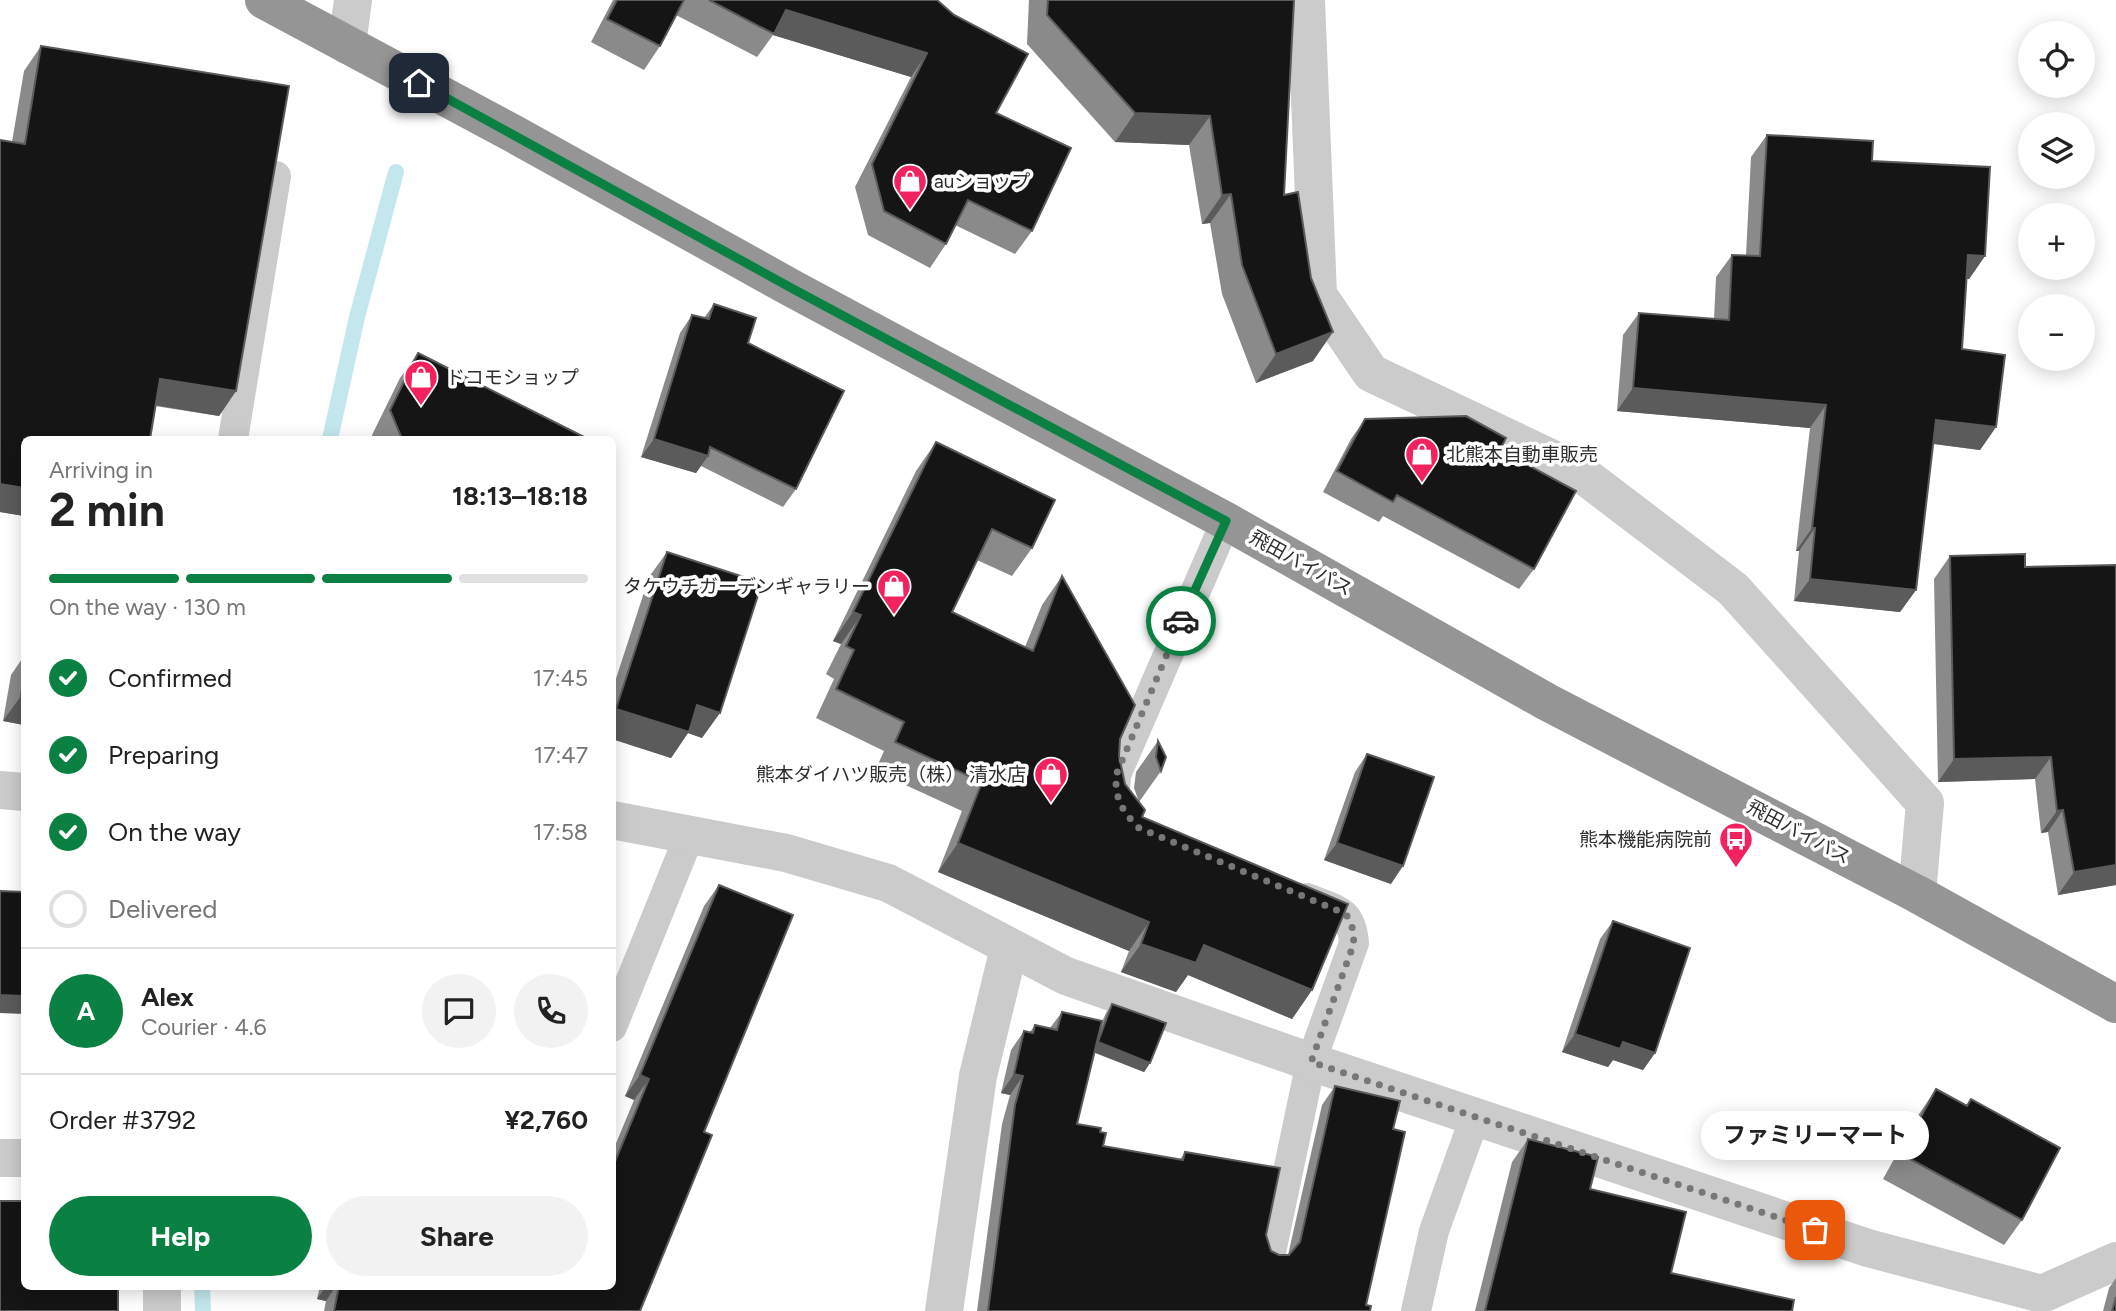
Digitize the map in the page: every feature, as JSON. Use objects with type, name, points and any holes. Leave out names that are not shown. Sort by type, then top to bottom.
[{"type":"highway","name":"飛田バイパス","points":[[264,0],[514,134],[795,290],[1226,521],[1547,702],[1917,894],[2116,1004]]},
{"type":"street","points":[[347,45],[353,0]]},
{"type":"street","points":[[1306,0],[1318,295],[1371,373],[1578,471],[1733,589],[1925,803],[1917,894]]},
{"type":"street","points":[[0,790],[21,792]]},
{"type":"street","points":[[616,821],[786,853],[888,883],[1066,976],[1311,1062],[2041,1303],[2116,1261]]},
{"type":"street","points":[[944,1311],[978,1076],[1009,948]]},
{"type":"street","points":[[0,1158],[21,1158]]},
{"type":"street","points":[[162,1290],[162,1311]]},
{"type":"lane","points":[[233,436],[276,176]]},
{"type":"lane","points":[[1139,828],[1123,812],[1115,793],[1116,775],[1226,521]]},
{"type":"lane","points":[[616,1017],[690,834]]},
{"type":"lane","points":[[1270,1257],[1311,1062],[1354,943],[1352,926],[1346,914],[1281,887]]},
{"type":"lane","points":[[1416,1311],[1434,1231],[1475,1116]]},
{"type":"building","points":[[617,0],[684,0],[660,46],[607,19]]},
{"type":"building","points":[[709,0],[937,0],[954,15],[1028,54],[996,113],[1071,148],[1032,231],[968,200],[946,244],[884,211],[872,164],[927,53],[786,10],[774,34]]},
{"type":"building","points":[[1048,0],[1294,0],[1284,195],[1298,192],[1311,278],[1333,332],[1276,354],[1242,265],[1231,194],[1222,195],[1210,116],[1135,113],[1047,15]]},
{"type":"building","points":[[41,46],[289,86],[236,391],[160,379],[150,436],[21,436],[21,488],[0,484],[0,140],[25,144]]},
{"type":"building","points":[[1767,135],[1873,141],[1872,161],[1990,167],[1985,256],[1968,255],[1962,349],[2005,355],[1996,427],[1936,420],[1916,590],[1810,579],[1815,528],[1812,528],[1826,405],[1633,388],[1639,313],[1729,320],[1732,255],[1760,256]]},
{"type":"building","points":[[714,304],[756,318],[748,343],[844,391],[796,489],[710,447],[708,456],[654,439],[692,315],[709,319]]},
{"type":"building","points":[[418,353],[582,436],[401,436],[390,410]]},
{"type":"building","points":[[1466,416],[1506,438],[1500,450],[1576,491],[1534,569],[1397,495],[1393,502],[1337,471],[1365,419]]},
{"type":"building","points":[[936,442],[1055,500],[1032,548],[992,529],[952,612],[1033,651],[1062,576],[1135,705],[1120,739],[1119,756],[1125,784],[1145,810],[1142,817],[1348,904],[1312,990],[1204,945],[1196,963],[1141,944],[1149,922],[958,843],[982,782],[895,742],[904,722],[836,689],[854,650],[846,646],[861,615],[853,612]]},
{"type":"building","points":[[667,552],[762,583],[720,713],[697,705],[689,732],[616,709]]},
{"type":"building","points":[[2025,554],[2025,567],[2116,565],[2116,865],[2074,872],[2063,810],[2057,811],[2051,757],[1954,759],[1950,556]]},
{"type":"building","points":[[1158,741],[1166,757],[1161,771],[1156,757]]},
{"type":"building","points":[[1367,754],[1434,777],[1403,866],[1337,843]]},
{"type":"building","points":[[719,885],[793,915],[704,1132],[712,1135],[640,1311],[334,1311],[338,1290],[616,1290],[616,1159],[649,1079],[640,1075]]},
{"type":"building","points":[[0,891],[21,892],[21,996],[0,995]]},
{"type":"building","points":[[1613,921],[1690,948],[1655,1053],[1623,1042],[1620,1049],[1575,1034]]},
{"type":"building","points":[[1112,1004],[1166,1023],[1150,1063],[1098,1042]]},
{"type":"building","points":[[1062,1012],[1102,1021],[1077,1124],[1101,1128],[1100,1132],[1106,1133],[1103,1146],[1183,1160],[1185,1152],[1280,1168],[1266,1235],[1271,1251],[1279,1255],[1289,1255],[1300,1242],[1335,1086],[1400,1101],[1393,1129],[1405,1132],[1366,1305],[1371,1306],[1370,1311],[988,1311],[1015,1105],[1023,1076],[1014,1074],[1024,1031],[1033,1033],[1035,1025],[1057,1030]]},
{"type":"building","points":[[1936,1089],[1967,1106],[1971,1099],[2060,1148],[2022,1220],[1901,1154]]},
{"type":"building","points":[[1528,1139],[1598,1157],[1590,1189],[1686,1212],[1671,1273],[1794,1300],[1792,1311],[1485,1311]]},
{"type":"building","points":[[0,1201],[21,1201],[21,1290],[118,1290],[118,1311],[0,1311]]},
{"type":"waterway","points":[[331,436],[357,317],[396,172]]},
{"type":"waterway","points":[[202,1290],[203,1311]]},
{"type":"way so far","points":[[1181,621],[1116,775],[1115,793],[1123,812],[1139,828],[1346,914],[1352,926],[1354,943],[1311,1062],[1815,1230]]},
{"type":"place","name":"auショップ","points":[[910,211]]},
{"type":"place","name":"ドコモショップ","points":[[421,407]]},
{"type":"place","name":"北熊本自動車販売","points":[[1422,484]]},
{"type":"place","name":"タケウチガーデンギャラリー","points":[[894,616]]},
{"type":"place","name":"熊本ダイハツ販売（株） 清水店","points":[[1051,804]]},
{"type":"place","name":"熊本機能病院前","points":[[1736,869]]},
{"type":"place","name":"ファミリーマート","points":[[1815,1230]]},
{"type":"route","points":[[419,83],[795,290],[1226,521],[1181,621]]}]
